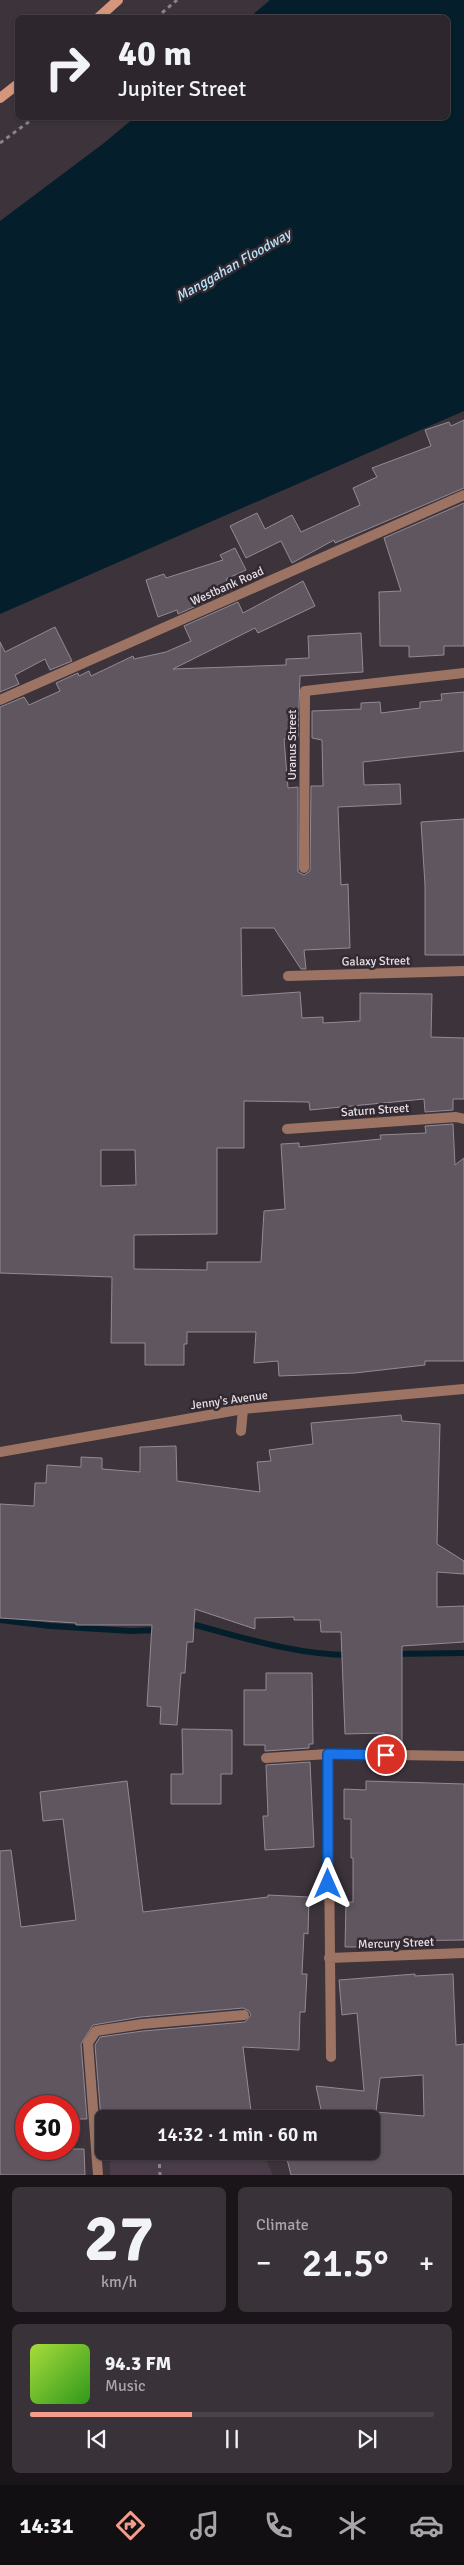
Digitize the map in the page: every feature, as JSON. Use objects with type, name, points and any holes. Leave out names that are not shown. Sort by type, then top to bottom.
[{"type":"main road","points":[[101,15],[118,0]]},
{"type":"main road","points":[[0,98],[15,86]]},
{"type":"street","name":"Westbank Road","points":[[0,700],[464,495]]},
{"type":"street","name":"Uranus Street","points":[[304,868],[305,691],[464,673]]},
{"type":"street","name":"Galaxy Street","points":[[288,976],[464,971]]},
{"type":"street","name":"Saturn Street","points":[[287,1128],[456,1117],[464,1119]]},
{"type":"street","name":"Jenny's Avenue","points":[[0,1452],[243,1409],[464,1389]]},
{"type":"street","points":[[241,1431],[243,1409]]},
{"type":"street","points":[[266,1758],[328,1754],[464,1756]]},
{"type":"street","points":[[328,1754],[331,2057]]},
{"type":"street","name":"Mercury Street","points":[[329,1958],[464,1953]]},
{"type":"street","points":[[98,2175],[88,2043],[96,2031],[142,2024],[244,2015]]},
{"type":"path","points":[[159,15],[176,0]]},
{"type":"path","points":[[0,143],[31,120]]},
{"type":"path","points":[[159,2160],[160,2175]]},
{"type":"shaded area","points":[[109,2160],[266,2160],[273,2175],[110,2175]]},
{"type":"water","name":"Manggahan Floodway","points":[[270,0],[464,0],[464,411],[0,614],[0,221],[132,120],[450,120],[450,15],[252,15]]},
{"type":"building","points":[[464,420],[464,488],[335,543],[334,540],[292,563],[281,541],[246,558],[230,526],[257,513],[265,529],[292,515],[301,532],[360,505],[353,488],[377,477],[372,468],[431,446],[425,430],[449,422],[451,426]]},
{"type":"building","points":[[464,503],[464,646],[444,646],[444,655],[409,657],[409,646],[380,646],[379,592],[401,591],[384,538]]},
{"type":"building","points":[[235,548],[246,570],[226,579],[232,590],[178,614],[177,610],[158,617],[146,580],[164,574],[166,578],[223,560],[220,555]]},
{"type":"building","points":[[303,581],[315,606],[258,633],[255,628],[173,669],[286,665],[286,659],[309,658],[308,636],[361,633],[363,672],[300,676],[298,738],[284,739],[288,788],[298,787],[298,872],[304,875],[310,871],[311,786],[323,786],[322,740],[312,738],[312,711],[361,709],[361,703],[380,702],[381,713],[420,708],[420,702],[442,700],[441,694],[464,692],[464,751],[363,762],[364,785],[400,784],[401,804],[338,807],[341,885],[348,884],[350,948],[304,950],[306,969],[301,969],[274,928],[241,928],[242,996],[300,992],[302,1018],[323,1017],[323,1023],[360,1021],[360,993],[432,994],[431,1037],[464,1038],[464,1099],[453,1099],[453,1110],[425,1112],[424,1099],[310,1110],[309,1102],[244,1101],[244,1148],[217,1148],[217,1234],[134,1235],[134,1269],[207,1270],[207,1262],[261,1262],[264,1211],[285,1209],[281,1144],[299,1143],[299,1147],[381,1139],[380,1135],[426,1133],[425,1126],[453,1124],[455,1165],[464,1158],[464,1361],[425,1361],[425,1365],[355,1373],[279,1376],[278,1361],[254,1363],[256,1332],[187,1332],[187,1344],[184,1344],[184,1365],[145,1365],[145,1343],[111,1343],[112,1277],[0,1273],[0,707],[24,697],[29,705],[60,691],[56,683],[78,673],[79,676],[89,671],[91,676],[133,656],[134,659],[166,652],[191,641],[184,626],[238,602],[243,613]],"holes":[[[101,1150],[135,1150],[136,1185],[101,1186]]]},
{"type":"building","points":[[55,627],[72,661],[50,670],[45,659],[15,675],[19,684],[0,692],[0,642],[5,652]]},
{"type":"building","points":[[464,819],[464,955],[425,955],[425,885],[421,822]]},
{"type":"building","points":[[401,1415],[402,1421],[440,1424],[437,1544],[464,1561],[464,1574],[437,1572],[437,1607],[464,1606],[464,1642],[402,1646],[402,1745],[384,1745],[384,1733],[345,1734],[341,1632],[321,1632],[320,1620],[294,1620],[294,1617],[255,1618],[255,1629],[195,1609],[193,1642],[187,1642],[185,1673],[181,1673],[177,1725],[160,1724],[161,1707],[147,1706],[152,1625],[76,1625],[76,1623],[0,1618],[0,1504],[34,1506],[35,1483],[46,1483],[47,1465],[81,1467],[81,1457],[102,1458],[102,1469],[140,1472],[140,1447],[176,1446],[177,1481],[260,1492],[257,1462],[271,1461],[269,1450],[313,1444],[311,1423]]},
{"type":"building","points":[[266,1673],[312,1673],[313,1744],[309,1744],[309,1748],[265,1751],[265,1745],[244,1745],[244,1690],[266,1690]]},
{"type":"building","points":[[182,1729],[232,1730],[232,1774],[221,1774],[221,1804],[171,1804],[171,1774],[183,1774]]},
{"type":"building","points":[[310,1762],[314,1847],[265,1850],[263,1816],[268,1816],[266,1765]]},
{"type":"building","points":[[127,1781],[143,1912],[268,1897],[268,1895],[309,1897],[308,1934],[304,1933],[302,1974],[307,1974],[305,2012],[300,2012],[299,2050],[243,2047],[251,2110],[100,2110],[95,2045],[100,2037],[143,2031],[245,2022],[251,2015],[249,2011],[243,2008],[141,2017],[93,2025],[81,2044],[87,2119],[80,2119],[80,2095],[15,2095],[15,2160],[80,2160],[80,2149],[84,2149],[85,2175],[0,2175],[0,1851],[11,1850],[21,1927],[76,1920],[63,1819],[43,1821],[40,1792]]},
{"type":"building","points":[[366,1781],[464,1784],[464,1940],[394,1941],[394,1947],[345,1947],[346,1902],[353,1902],[353,1858],[351,1858],[351,1819],[344,1819],[344,1789],[366,1790]]},
{"type":"building","points":[[415,1974],[415,1976],[453,1974],[456,2045],[464,2044],[464,2175],[291,2175],[287,2160],[380,2160],[380,2112],[424,2116],[423,2075],[380,2078],[376,2110],[321,2110],[316,2086],[364,2091],[357,2013],[342,2015],[339,1980]]},
{"type":"waterway","points":[[0,1620],[50,1626],[131,1631],[158,1630]]},
{"type":"waterway","points":[[187,1623],[247,1639],[308,1652],[349,1655]]},
{"type":"waterway","points":[[394,1654],[464,1653]]},
{"type":"route","points":[[328,1884],[328,1754],[386,1755]]}]
